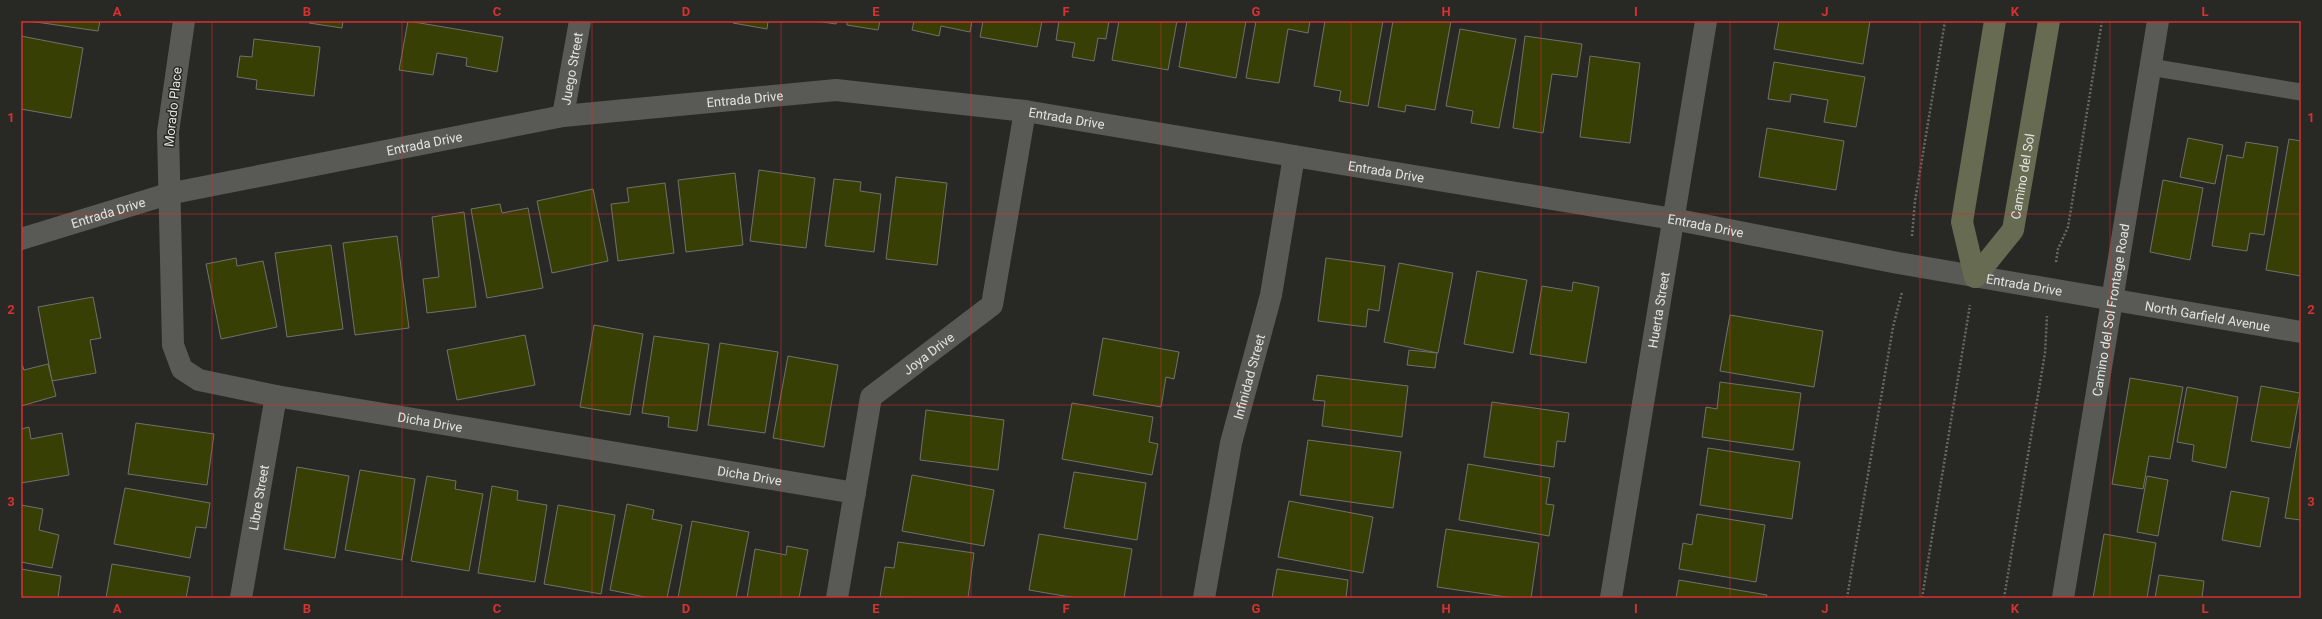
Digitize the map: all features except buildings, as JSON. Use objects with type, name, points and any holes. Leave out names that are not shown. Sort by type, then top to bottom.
[{"type":"street","name":"Morado Place","points":[[168,194],[168,132],[184,21]]},
{"type":"street","name":"Juego Street","points":[[563,116],[580,21]]},
{"type":"street","name":"Huerta Street","points":[[1611,598],[1706,21]]},
{"type":"street","points":[[1975,277],[1962,222],[1996,21]]},
{"type":"street","name":"Camino del Sol","points":[[1975,277],[2013,230],[2049,21]]},
{"type":"street","name":"Camino del Sol Frontage Road","points":[[2063,598],[2158,21]]},
{"type":"street","name":"Entrada Drive","points":[[21,239],[168,194],[563,116],[836,90],[1025,112],[1294,156],[1674,219],[1975,277],[2113,301]]},
{"type":"street","name":"Joya Drive","points":[[837,598],[871,397],[992,305],[1025,112]]},
{"type":"street","name":"Infinidad Street","points":[[1204,598],[1231,443],[1271,294],[1294,156]]},
{"type":"street","name":"Dicha Drive","points":[[168,194],[173,345],[182,369],[199,380],[276,396],[854,493]]},
{"type":"street","name":"North Garfield Avenue","points":[[2113,301],[2301,332]]},
{"type":"street","name":"Libre Street","points":[[241,598],[276,396]]},
{"type":"lane","points":[[2150,67],[2301,92]]},
{"type":"path","points":[[1847,598],[1893,327],[1900,305],[1914,224],[1915,201],[1945,21]]},
{"type":"path","points":[[1922,598],[1975,277]]}]
